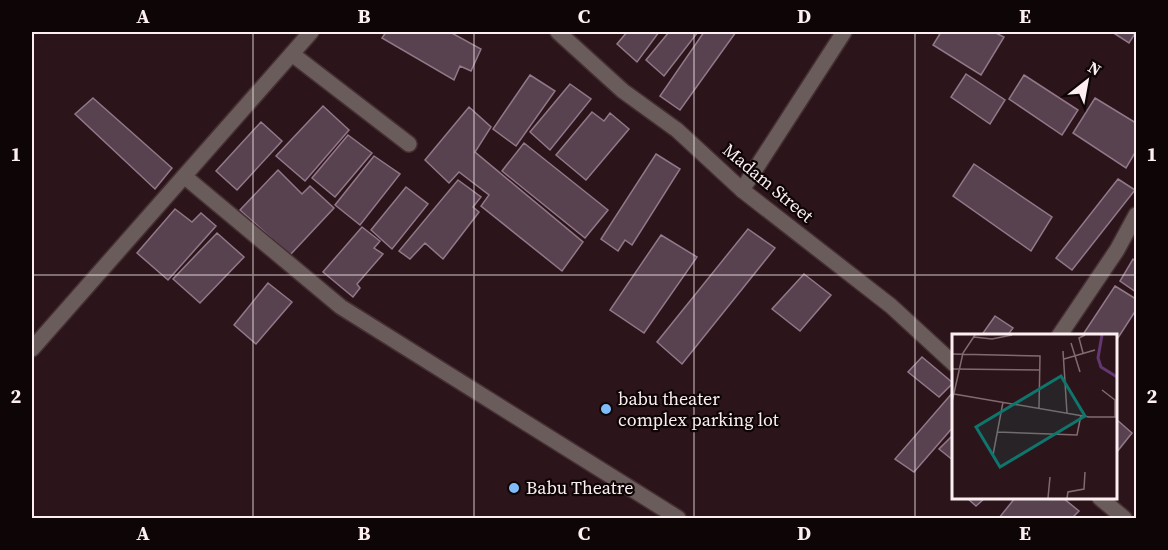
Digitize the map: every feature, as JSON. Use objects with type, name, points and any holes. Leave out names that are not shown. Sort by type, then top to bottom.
[{"type":"street","points":[[32,349],[311,32]]},
{"type":"street","name":"Madam Street","points":[[558,32],[623,91],[677,130],[742,190],[891,306],[952,362]]},
{"type":"street","points":[[742,190],[844,32]]},
{"type":"street","points":[[292,54],[409,144]]},
{"type":"street","points":[[184,176],[341,307],[678,519]]},
{"type":"street","points":[[1060,334],[1117,250],[1137,215]]},
{"type":"street","points":[[1101,499],[1124,519]]},
{"type":"building","points":[[386,32],[450,32],[481,49],[471,71],[460,66],[454,80],[382,38]]},
{"type":"building","points":[[627,32],[659,32],[637,62],[617,44]]},
{"type":"building","points":[[669,32],[698,32],[664,76],[646,60]]},
{"type":"building","points":[[704,32],[736,32],[680,110],[660,96]]},
{"type":"building","points":[[941,32],[994,32],[1004,37],[981,75],[933,45]]},
{"type":"building","points":[[1112,32],[1136,32],[1129,43]]},
{"type":"building","points":[[966,74],[1005,100],[990,124],[951,97]]},
{"type":"building","points":[[530,75],[555,91],[516,146],[493,129]]},
{"type":"building","points":[[1024,75],[1078,110],[1062,135],[1009,99]]},
{"type":"building","points":[[570,84],[591,99],[550,150],[530,132]]},
{"type":"building","points":[[93,98],[172,168],[155,189],[75,114]]},
{"type":"building","points":[[1095,98],[1136,123],[1136,151],[1126,168],[1073,133]]},
{"type":"building","points":[[323,106],[349,130],[305,181],[276,156]]},
{"type":"building","points":[[469,107],[491,127],[475,152],[583,242],[562,271],[481,206],[489,195],[459,172],[449,183],[425,160]]},
{"type":"building","points":[[592,112],[604,121],[610,113],[629,129],[586,180],[556,155]]},
{"type":"building","points":[[261,122],[282,141],[237,190],[216,171]]},
{"type":"building","points":[[348,135],[372,153],[335,197],[312,178]]},
{"type":"building","points":[[524,143],[608,210],[585,238],[502,171]]},
{"type":"building","points":[[656,154],[680,169],[632,245],[625,240],[618,251],[601,239]]},
{"type":"building","points":[[374,156],[400,174],[360,225],[335,205]]},
{"type":"building","points":[[974,164],[1052,217],[1031,251],[953,196]]},
{"type":"building","points":[[278,170],[302,194],[310,186],[334,208],[290,255],[240,210]]},
{"type":"building","points":[[1118,179],[1135,190],[1072,270],[1056,258]]},
{"type":"building","points":[[458,180],[481,197],[473,207],[479,212],[443,259],[425,243],[410,259],[399,251]]},
{"type":"building","points":[[406,187],[428,204],[392,249],[371,230]]},
{"type":"building","points":[[175,209],[192,222],[201,213],[216,226],[168,280],[137,253]]},
{"type":"building","points":[[362,227],[380,241],[374,248],[383,254],[357,284],[360,288],[353,297],[323,272]]},
{"type":"building","points":[[748,229],[775,248],[682,364],[657,342]]},
{"type":"building","points":[[217,233],[244,257],[200,303],[173,279]]},
{"type":"building","points":[[661,235],[697,257],[644,333],[610,310]]},
{"type":"building","points":[[1133,259],[1136,261],[1136,292],[1120,281]]},
{"type":"building","points":[[804,274],[831,295],[800,331],[772,309]]},
{"type":"building","points":[[268,283],[292,302],[256,344],[234,325]]},
{"type":"building","points":[[1115,286],[1136,299],[1136,310],[1117,339],[1117,334],[1083,334]]},
{"type":"building","points":[[995,316],[1013,328],[1008,334],[982,334]]},
{"type":"building","points":[[922,357],[952,384],[939,397],[908,372]]},
{"type":"building","points":[[952,393],[952,428],[914,472],[895,459]]},
{"type":"building","points":[[1117,420],[1132,433],[1117,452]]},
{"type":"building","points":[[952,436],[952,459],[939,449]]},
{"type":"building","points":[[968,499],[984,499],[976,506]]},
{"type":"building","points":[[1014,499],[1064,499],[1079,511],[1072,518],[999,518]]},
{"type":"place","name":"babu theater complex parking lot","points":[[606,409]]},
{"type":"place","name":"Babu Theatre","points":[[514,488]]}]
